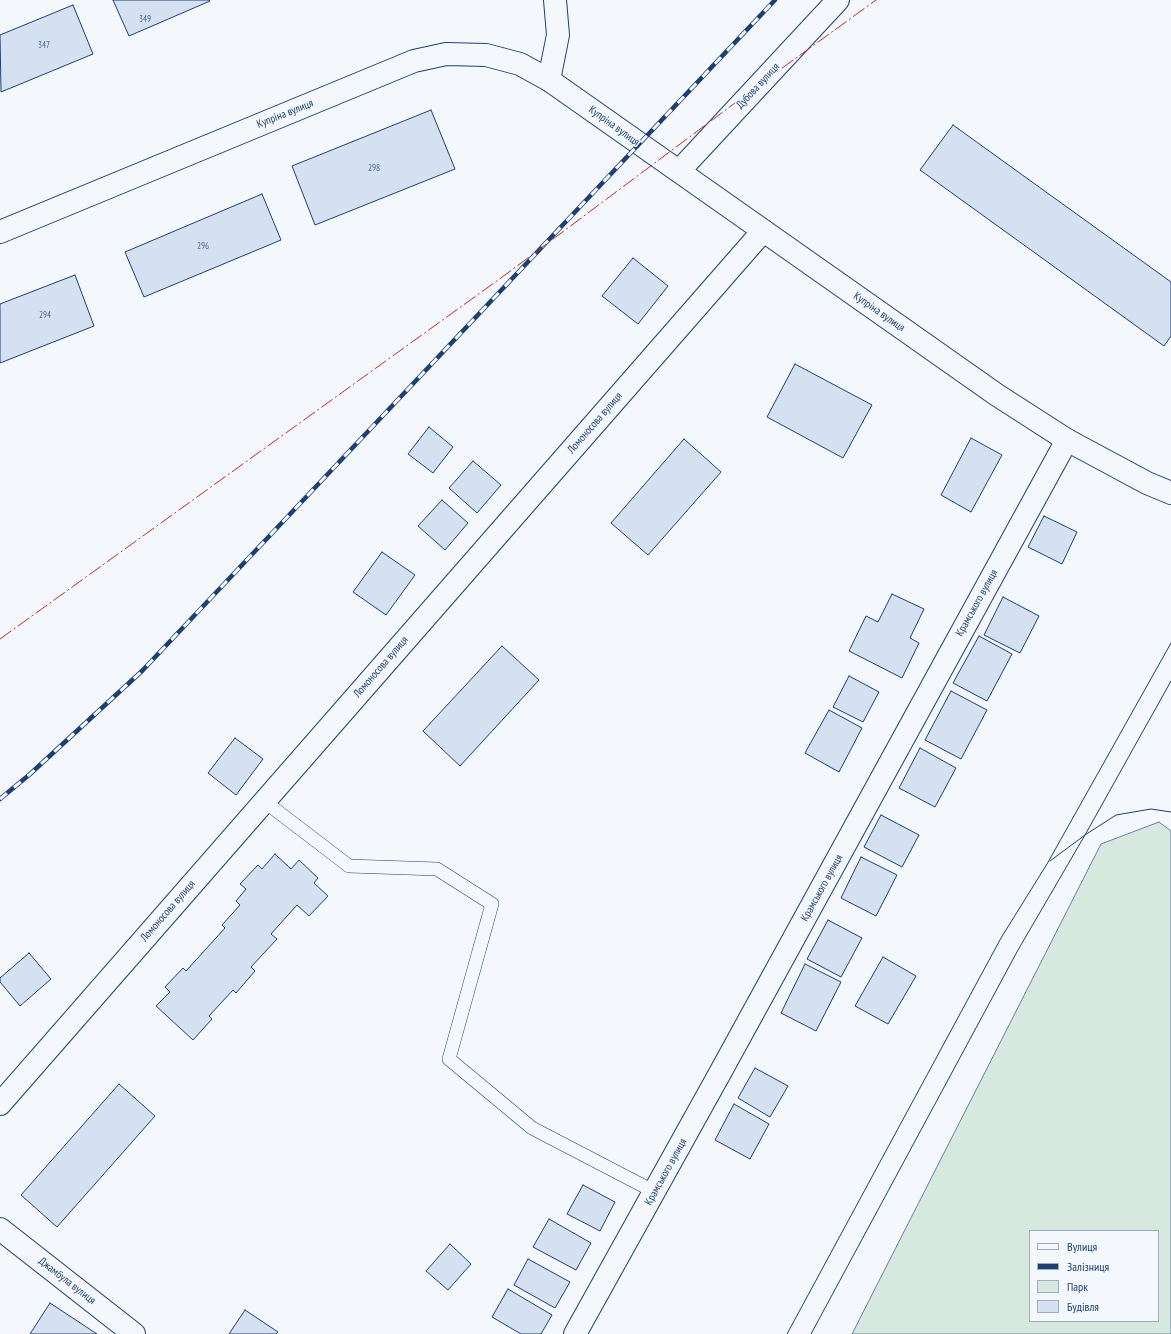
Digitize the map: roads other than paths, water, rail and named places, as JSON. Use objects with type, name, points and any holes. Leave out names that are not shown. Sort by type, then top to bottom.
[{"type":"street","points":[[549,80],[558,35],[556,0]]},
{"type":"street","name":"Дубова вулиця","points":[[679,171],[838,0]]},
{"type":"street","name":"Купріна вулиця","points":[[0,232],[414,61],[446,54],[486,55],[520,64],[549,80],[997,395],[1067,440],[1147,483],[1171,493]]},
{"type":"street","name":"Ломоносова вулиця","points":[[0,1104],[763,231]]},
{"type":"street","name":"Крамського вулиця","points":[[575,1334],[1067,440]]},
{"type":"street","name":"Джамбула вулиця","points":[[0,1229],[134,1334]]},
{"type":"lane","points":[[264,801],[349,866],[437,869],[492,904],[449,1059],[532,1128],[654,1192]]},
{"type":"tram line","points":[[787,1334],[1001,938],[1047,864],[1171,643]]},
{"type":"tram line","points":[[811,1334],[1018,950],[1085,835],[1171,681]]},
{"type":"tram line","points":[[1050,861],[1085,835],[1116,815],[1151,809],[1171,812]]},
{"type":"railway","points":[[0,799],[29,775],[142,671],[775,0]]}]
